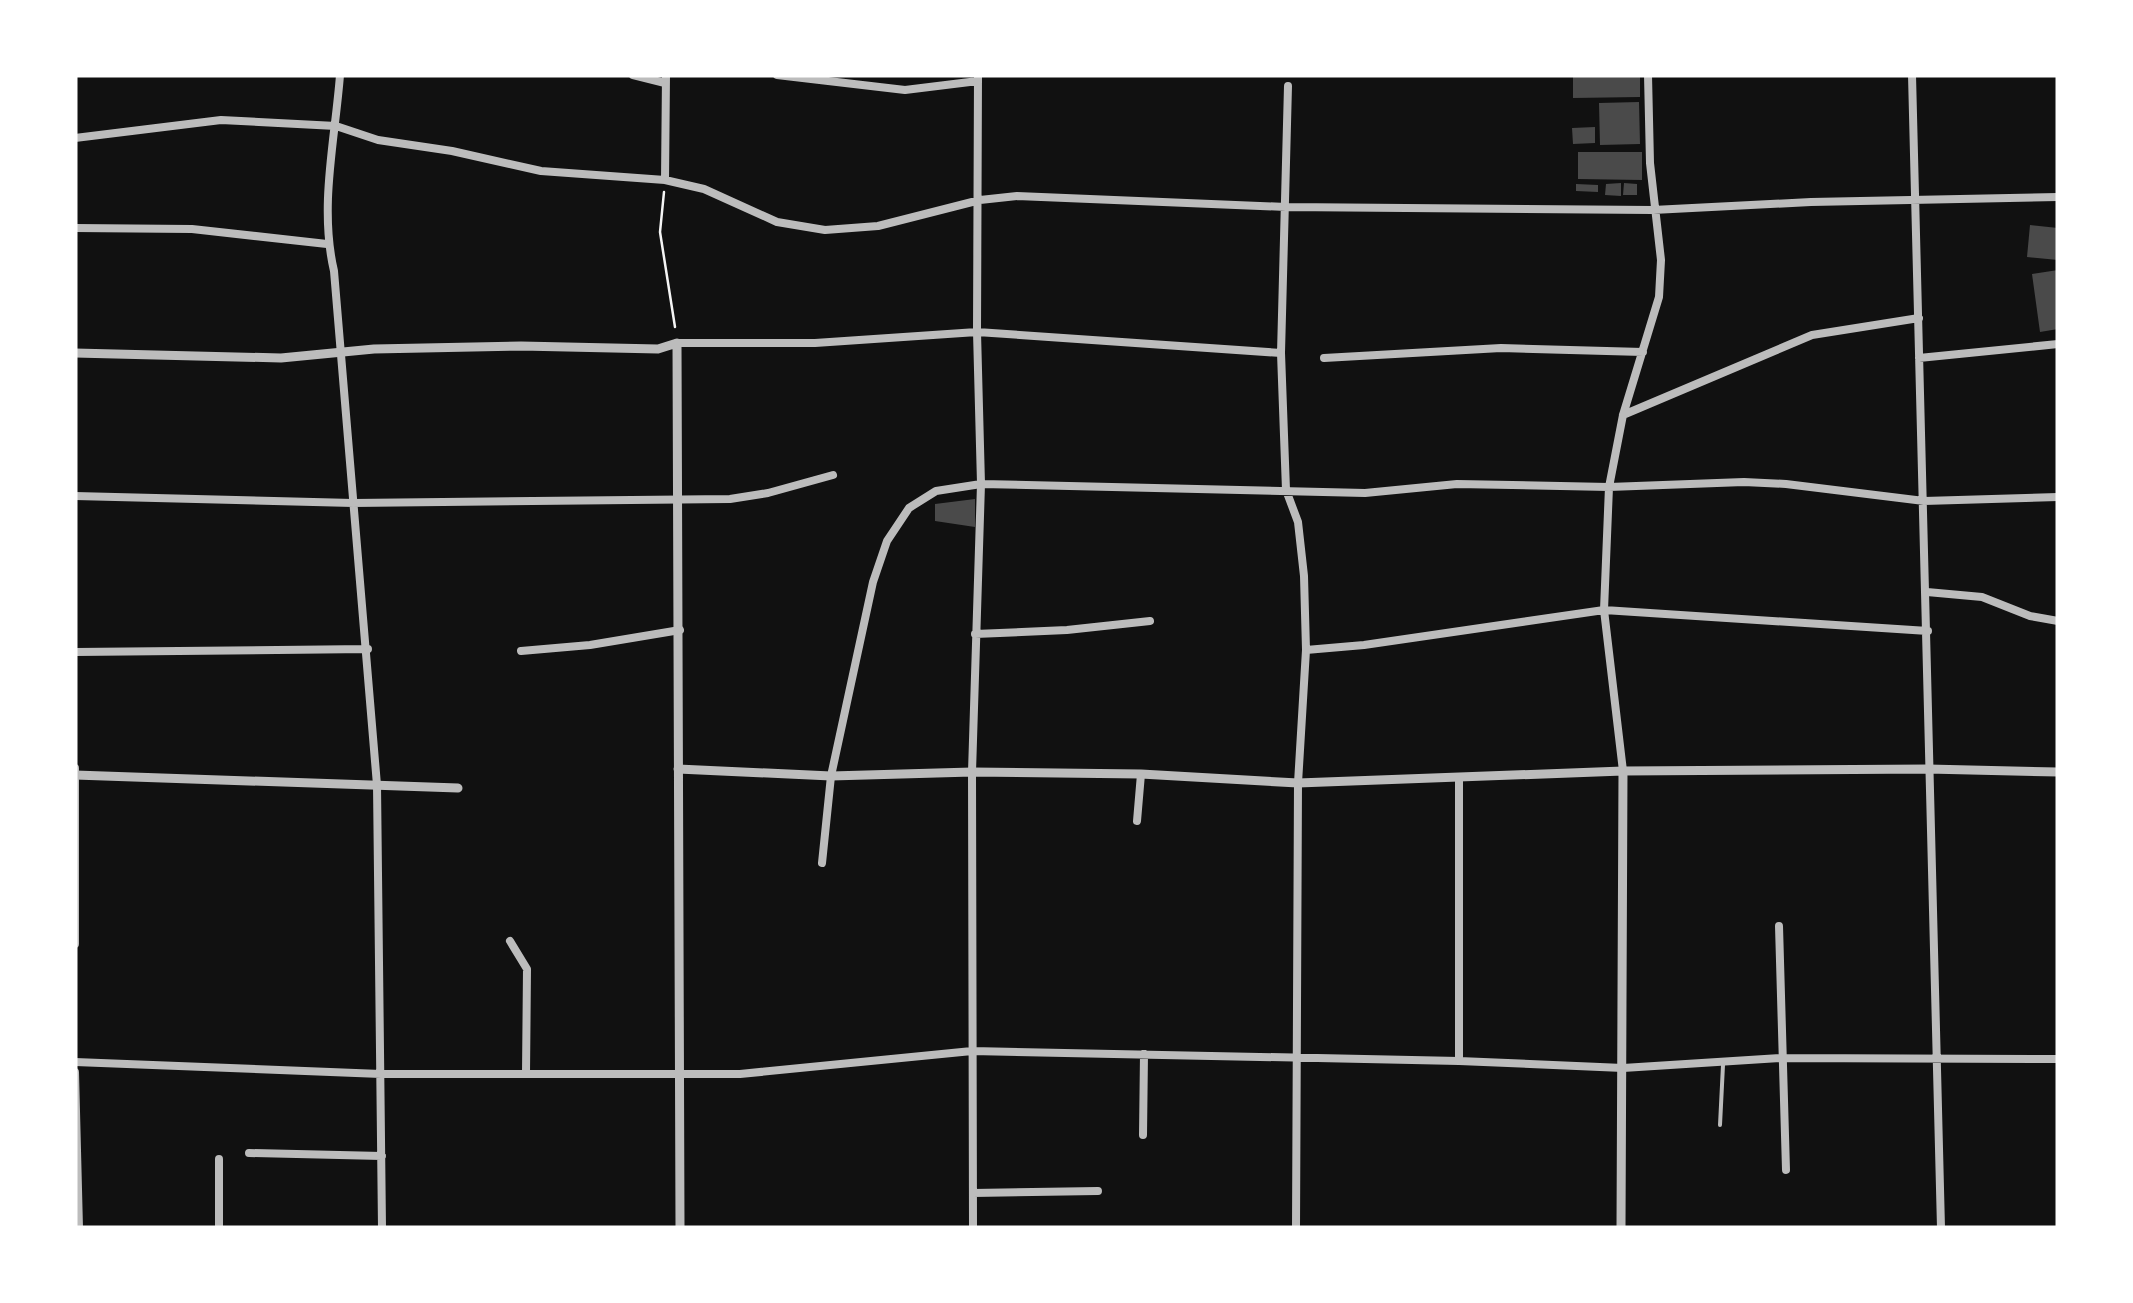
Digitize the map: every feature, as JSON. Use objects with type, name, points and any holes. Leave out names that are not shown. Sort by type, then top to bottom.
[{"type":"street","points":[[340,75],[326,209],[327,244],[334,271],[377,785],[382,1228]]},
{"type":"street","points":[[633,75],[666,79],[665,180]]},
{"type":"street","points":[[777,75],[905,90],[978,78],[981,484],[972,772],[973,1228]]},
{"type":"street","points":[[1621,1228],[1623,771],[1604,610],[1609,487],[1623,415],[1659,296],[1661,260],[1653,210],[1648,75]]},
{"type":"street","points":[[1912,75],[1941,1228]]},
{"type":"street","points":[[1288,86],[1281,353],[1286,490],[1298,522],[1306,650],[1298,783],[1296,1228]]},
{"type":"street","points":[[75,138],[221,120],[336,126],[378,140],[452,151],[541,171],[665,180],[704,188],[777,222],[825,230],[878,226],[980,200],[1016,196],[1286,207],[1653,210],[2058,196]]},
{"type":"street","points":[[75,228],[192,229],[327,244]]},
{"type":"street","points":[[1623,415],[1812,335],[1918,318]]},
{"type":"street","points":[[75,353],[281,358],[374,349],[658,349],[677,343],[815,343],[977,332],[1281,353]]},
{"type":"street","points":[[677,343],[680,1228]]},
{"type":"street","points":[[1919,358],[2058,344]]},
{"type":"street","points":[[1324,358],[1502,348],[1643,352]]},
{"type":"street","points":[[75,496],[353,502],[730,499],[833,475]]},
{"type":"street","points":[[822,862],[831,776],[873,582],[887,541],[909,508],[936,490],[981,484],[1365,494],[1457,484],[1786,484],[1924,501],[2058,497]]},
{"type":"street","points":[[1927,592],[1982,597],[2030,616],[2058,620]]},
{"type":"street","points":[[1306,650],[1364,646],[1604,610],[1928,632]]},
{"type":"street","points":[[974,634],[1150,621]]},
{"type":"street","points":[[522,651],[590,645],[680,630]]},
{"type":"street","points":[[75,652],[368,649]]},
{"type":"street","points":[[678,769],[831,776],[972,772],[1141,774],[1298,783],[1623,771],[2058,772]]},
{"type":"street","points":[[75,944],[75,773],[458,788]]},
{"type":"street","points":[[1138,822],[1141,774]]},
{"type":"street","points":[[1459,778],[1460,1060]]},
{"type":"street","points":[[1779,926],[1786,1170]]},
{"type":"street","points":[[510,942],[527,969],[526,1074]]},
{"type":"street","points":[[75,1062],[381,1074],[740,1074],[972,1050],[1460,1060],[1622,1068],[1781,1058],[2058,1059]]},
{"type":"street","points":[[1143,1135],[1144,1054]]},
{"type":"street","points":[[75,1072],[79,1228]]},
{"type":"street","points":[[249,1153],[382,1156]]},
{"type":"street","points":[[218,1228],[219,1159]]},
{"type":"street","points":[[973,1193],[1098,1191]]},
{"type":"lane","points":[[1720,1125],[1723,1062]]},
{"type":"path","points":[[665,180],[660,232],[677,343]]},
{"type":"building","points":[[1640,75],[1640,97],[1573,98],[1573,76]]},
{"type":"building","points":[[1639,102],[1640,144],[1600,145],[1599,103]]},
{"type":"building","points":[[1595,127],[1595,143],[1573,144],[1572,128]]},
{"type":"building","points":[[1578,152],[1642,152],[1642,180],[1578,179]]},
{"type":"building","points":[[1621,183],[1621,196],[1605,195],[1606,184]]},
{"type":"building","points":[[1624,183],[1637,184],[1637,195],[1623,195]]},
{"type":"building","points":[[1576,184],[1598,185],[1598,192],[1576,191]]},
{"type":"building","points":[[2030,225],[2058,228],[2058,260],[2027,257]]},
{"type":"building","points":[[2058,270],[2058,329],[2040,332],[2032,274]]},
{"type":"building","points":[[975,499],[975,527],[935,521],[935,504]]}]
